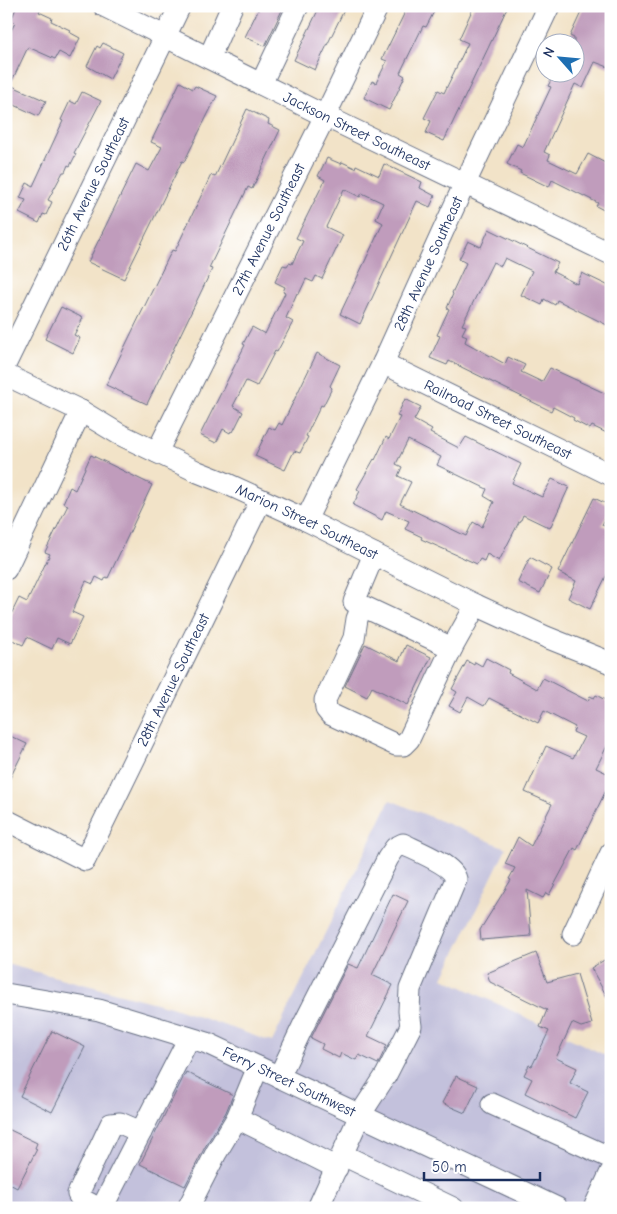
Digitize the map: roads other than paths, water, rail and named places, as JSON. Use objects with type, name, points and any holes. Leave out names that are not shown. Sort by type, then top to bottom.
[{"type":"street","name":"Jackson Street Southeast","points":[[104,6],[611,254]]},
{"type":"street","name":"26th Avenue Southeast","points":[[6,363],[180,6]]},
{"type":"street","points":[[209,58],[232,6]]},
{"type":"street","points":[[261,84],[298,6]]},
{"type":"street","name":"27th Avenue Southeast","points":[[157,452],[326,116],[378,6]]},
{"type":"street","name":"28th Avenue Southeast","points":[[306,520],[383,364],[548,6]]},
{"type":"street","name":"Railroad Street Southeast","points":[[383,364],[611,475]]},
{"type":"street","name":"Marion Street Southeast","points":[[6,375],[81,411],[119,434],[198,472],[306,520],[476,605],[546,637],[611,663]]},
{"type":"street","points":[[6,570],[81,411]]},
{"type":"street","name":"28th Avenue Southeast","points":[[6,820],[85,860],[261,500]]},
{"type":"street","points":[[374,554],[354,602],[452,648]]},
{"type":"street","points":[[362,606],[357,619],[354,638],[325,700],[326,709],[330,714],[396,745],[403,745],[409,739],[452,648],[476,605]]},
{"type":"street","points":[[279,1077],[388,858],[395,848],[404,844],[455,873],[456,879],[410,989],[409,1011],[411,1026],[386,1075],[360,1115],[318,1208]]},
{"type":"street","points":[[573,934],[611,853]]},
{"type":"street","name":"Ferry Street Southwest","points":[[9,1000],[99,1010],[207,1043],[546,1205]]},
{"type":"street","points":[[141,1132],[120,1124],[111,1124],[78,1194],[81,1199],[100,1208],[141,1132],[189,1038]]},
{"type":"street","points":[[188,1208],[216,1153],[237,1118],[258,1067]]},
{"type":"street","points":[[492,1104],[611,1158]]},
{"type":"street","points":[[237,1118],[453,1208]]},
{"type":"street","points":[[594,1208],[611,1172]]}]
